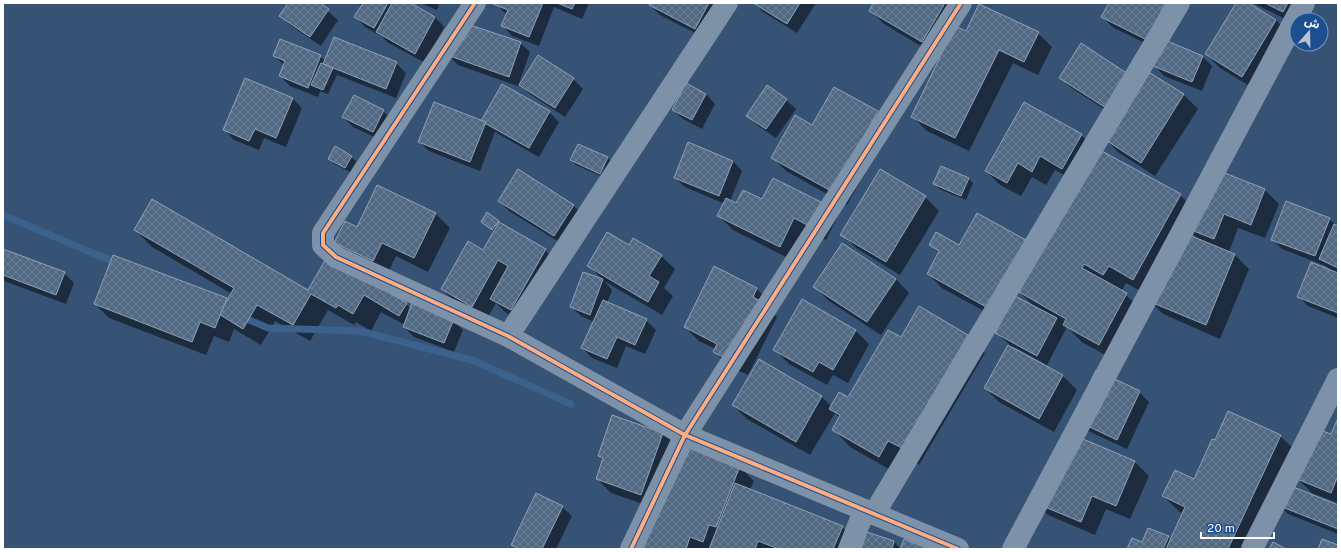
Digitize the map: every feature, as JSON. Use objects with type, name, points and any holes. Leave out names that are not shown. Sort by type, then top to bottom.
[{"type":"street","points":[[475,3],[323,233],[323,245],[336,257],[508,336],[685,435],[958,549]]},
{"type":"street","points":[[508,336],[727,3]]},
{"type":"street","points":[[631,549],[685,435],[961,3]]},
{"type":"street","points":[[849,549],[869,512],[1179,3]]},
{"type":"street","points":[[1012,549],[1304,3]]},
{"type":"street","points":[[1252,549],[1338,379]]},
{"type":"building","points":[[288,3],[320,3],[329,9],[310,37],[279,16]]},
{"type":"building","points":[[363,3],[388,3],[374,28],[354,17]]},
{"type":"building","points":[[392,3],[411,3],[435,17],[415,54],[376,32]]},
{"type":"building","points":[[543,3],[529,37],[501,26],[508,10],[493,4]]},
{"type":"building","points":[[557,3],[575,3],[572,9]]},
{"type":"building","points":[[650,3],[709,3],[695,29],[649,5]]},
{"type":"building","points":[[753,3],[800,3],[787,24]]},
{"type":"building","points":[[873,3],[945,3],[922,42],[869,11]]},
{"type":"building","points":[[1109,3],[1165,4],[1147,40],[1101,17]]},
{"type":"building","points":[[1236,3],[1249,3],[1276,20],[1242,77],[1205,54]]},
{"type":"building","points":[[1265,3],[1288,3],[1283,12]]},
{"type":"building","points":[[979,4],[1039,32],[1024,62],[999,50],[955,138],[911,117],[955,26],[966,31]]},
{"type":"building","points":[[458,21],[521,42],[509,77],[447,55]]},
{"type":"building","points":[[334,37],[397,62],[386,89],[323,64]]},
{"type":"building","points":[[280,39],[321,55],[308,88],[279,76],[285,61],[273,56]]},
{"type":"building","points":[[1165,40],[1203,56],[1192,82],[1153,66]]},
{"type":"building","points":[[1081,43],[1128,74],[1106,108],[1059,78]]},
{"type":"building","points":[[538,55],[574,78],[555,108],[519,85]]},
{"type":"building","points":[[321,63],[333,68],[323,90],[311,85]]},
{"type":"building","points":[[1147,71],[1184,94],[1141,163],[1104,139]]},
{"type":"building","points":[[245,78],[293,98],[276,138],[255,129],[249,141],[223,130]]},
{"type":"building","points":[[686,83],[706,94],[692,120],[672,110]]},
{"type":"building","points":[[502,84],[550,111],[529,148],[481,121]]},
{"type":"building","points":[[767,85],[787,99],[766,129],[746,116]]},
{"type":"building","points":[[834,87],[878,111],[833,192],[771,158],[795,115],[812,125]]},
{"type":"building","points":[[354,95],[384,110],[373,132],[342,117]]},
{"type":"building","points":[[434,102],[486,122],[470,162],[418,142]]},
{"type":"building","points":[[1024,102],[1082,134],[1062,169],[1040,156],[1032,172],[1018,163],[1007,183],[985,171]]},
{"type":"building","points":[[688,142],[733,161],[719,196],[674,178]]},
{"type":"building","points":[[578,144],[608,157],[600,174],[570,160]]},
{"type":"building","points":[[335,146],[352,156],[345,168],[328,159]]},
{"type":"building","points":[[1098,149],[1181,194],[1133,280],[1109,266],[1103,275],[1084,264],[1082,268],[1127,293],[1099,345],[1063,325],[1066,319],[1019,292]]},
{"type":"building","points":[[941,166],[969,178],[961,196],[933,184]]},
{"type":"building","points":[[1210,167],[1265,189],[1251,225],[1224,214],[1214,239],[1186,228]]},
{"type":"building","points":[[518,169],[574,205],[554,236],[498,201]]},
{"type":"building","points":[[880,169],[926,196],[886,262],[840,235]]},
{"type":"building","points":[[773,178],[823,203],[811,227],[794,218],[780,247],[717,216],[726,198],[736,203],[743,190],[762,199]]},
{"type":"building","points":[[377,185],[436,213],[414,258],[382,243],[373,261],[334,243],[345,221],[357,227]]},
{"type":"building","points":[[152,199],[308,290],[327,257],[407,303],[399,316],[364,295],[353,314],[338,305],[336,308],[311,294],[293,325],[257,305],[243,329],[219,314],[234,288],[134,230]]},
{"type":"building","points":[[1286,201],[1330,218],[1315,256],[1271,240]]},
{"type":"building","points":[[487,212],[499,221],[492,230],[481,222]]},
{"type":"building","points":[[977,213],[1026,240],[988,308],[927,274],[939,251],[929,245],[936,232],[959,245]]},
{"type":"building","points":[[499,222],[546,249],[511,310],[490,299],[508,266],[498,260],[472,307],[441,289],[468,241],[483,250]]},
{"type":"building","points":[[1334,224],[1338,226],[1338,268],[1319,259]]},
{"type":"building","points":[[1177,230],[1235,254],[1206,325],[1148,301]]},
{"type":"building","points":[[607,232],[629,245],[633,238],[662,255],[649,276],[659,282],[648,302],[587,266]]},
{"type":"building","points":[[842,243],[896,279],[867,322],[813,287]]},
{"type":"building","points":[[3,249],[65,272],[56,295],[3,275]]},
{"type":"building","points":[[113,255],[227,298],[215,328],[200,322],[192,342],[94,304]]},
{"type":"building","points":[[1311,262],[1338,273],[1338,313],[1297,297]]},
{"type":"building","points":[[714,266],[757,288],[753,297],[764,303],[733,362],[713,352],[717,344],[684,327]]},
{"type":"building","points":[[583,272],[603,279],[590,315],[570,307]]},
{"type":"building","points":[[1015,296],[1057,318],[1037,356],[995,333]]},
{"type":"building","points":[[802,299],[856,330],[833,370],[819,362],[813,372],[773,350]]},
{"type":"building","points":[[603,300],[647,319],[635,345],[617,337],[607,359],[581,348]]},
{"type":"building","points":[[412,303],[454,319],[444,343],[403,327]]},
{"type":"building","points":[[919,306],[968,335],[902,448],[888,441],[879,457],[832,430],[840,415],[829,409],[839,392],[848,397],[888,330],[901,337]]},
{"type":"building","points":[[1008,345],[1063,375],[1039,419],[984,388]]},
{"type":"building","points":[[759,359],[822,396],[796,442],[732,405]]},
{"type":"building","points":[[1096,370],[1140,391],[1117,440],[1073,419]]},
{"type":"building","points":[[1228,411],[1281,435],[1228,549],[1166,549],[1185,507],[1162,496],[1175,470],[1194,479],[1212,439],[1215,440]]},
{"type":"building","points":[[612,415],[663,433],[641,495],[596,479],[603,458],[598,456]]},
{"type":"building","points":[[1338,418],[1338,476],[1331,493],[1297,479],[1314,428],[1331,434]]},
{"type":"building","points":[[1071,434],[1135,461],[1116,506],[1092,496],[1081,522],[1033,502]]},
{"type":"building","points":[[684,444],[740,466],[716,527],[709,525],[703,542],[690,537],[686,549],[643,549]]},
{"type":"building","points":[[735,483],[843,526],[833,549],[779,549],[758,541],[755,549],[709,549]]},
{"type":"building","points":[[1286,484],[1338,505],[1338,529],[1277,505]]},
{"type":"building","points":[[536,493],[563,506],[542,549],[520,549],[511,545]]},
{"type":"building","points":[[1148,528],[1169,536],[1163,549],[1127,549],[1132,538],[1142,542]]},
{"type":"building","points":[[867,532],[894,541],[892,549],[861,549]]},
{"type":"building","points":[[904,539],[929,549],[900,549]]},
{"type":"building","points":[[1322,539],[1338,545],[1338,549],[1318,549]]},
{"type":"building","points":[[1273,542],[1286,549],[1269,549]]},
{"type":"waterway","points":[[3,215],[119,264]]},
{"type":"waterway","points":[[240,316],[268,328],[360,331],[472,360],[571,404]]},
{"type":"cycle path","points":[[475,3],[323,233],[323,245],[336,257],[508,336],[685,435],[958,549]]},
{"type":"cycle path","points":[[631,549],[685,435],[961,3]]}]
